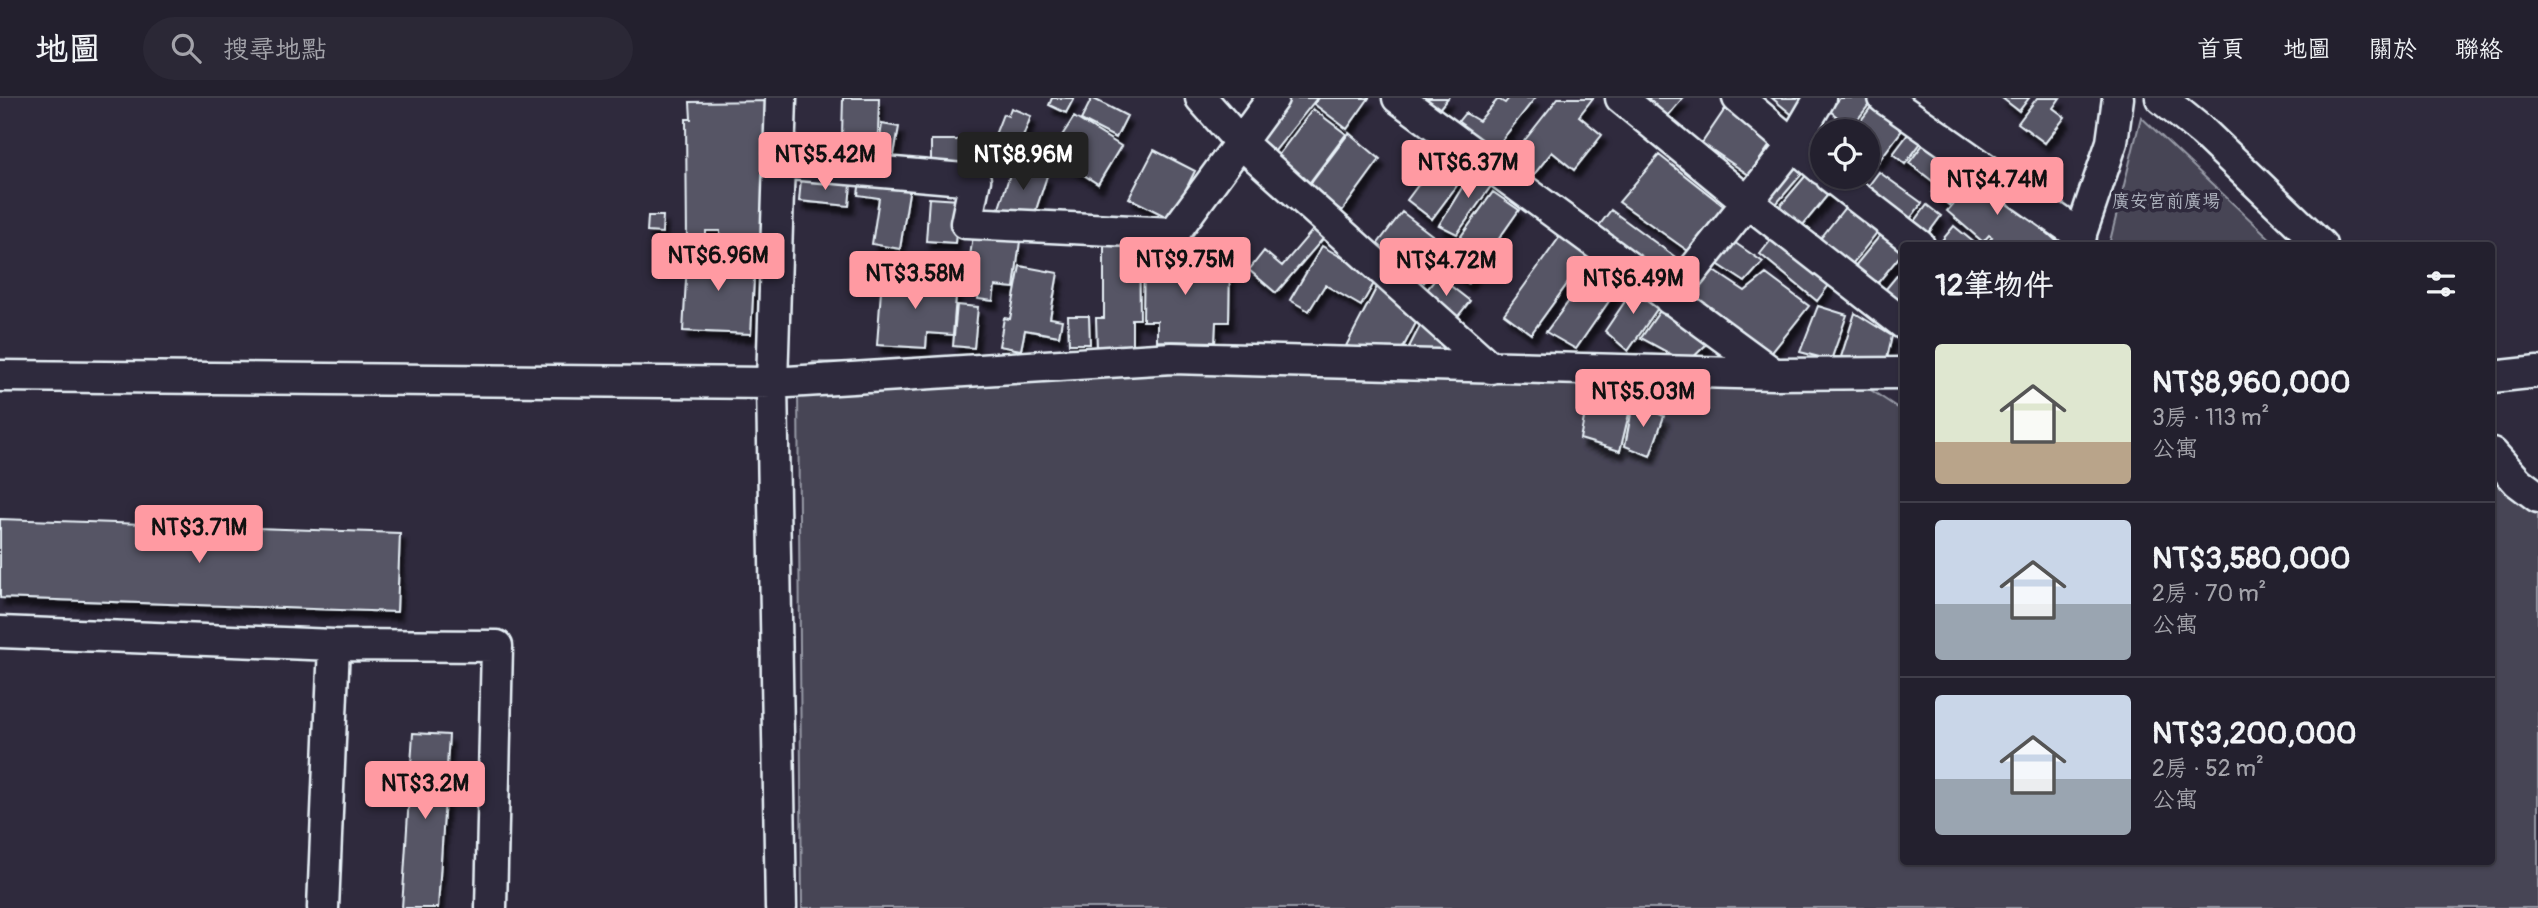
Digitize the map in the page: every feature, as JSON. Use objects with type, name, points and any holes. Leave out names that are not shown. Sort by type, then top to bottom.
[{"type":"street","points":[[781,98],[772,383],[781,908]]},
{"type":"street","points":[[1201,98],[1241,143],[1491,368]]},
{"type":"street","points":[[779,163],[975,180],[966,223],[1174,233],[1273,98]]},
{"type":"street","points":[[1398,98],[1774,374]]},
{"type":"street","points":[[1621,98],[1900,321]]},
{"type":"street","points":[[1738,98],[1810,160]]},
{"type":"street","points":[[1670,299],[1792,146],[1820,98]]},
{"type":"street","points":[[1884,98],[2079,241],[2112,142],[2118,98]]},
{"type":"street","points":[[2161,98],[2203,132],[2317,242]]},
{"type":"street","points":[[1847,189],[1915,242]]},
{"type":"street","points":[[0,376],[772,383],[1172,358],[1774,374],[1900,373]]},
{"type":"street","points":[[2495,377],[2538,372]]},
{"type":"street","points":[[2495,457],[2516,488]]},
{"type":"street","points":[[0,632],[334,645],[497,646],[491,908]]},
{"type":"street","points":[[323,908],[334,645]]},
{"type":"green space","name":"廣安宮前廣場","points":[[2141,117],[2274,242],[2110,242]]},
{"type":"green space","points":[[813,362],[1851,377],[1900,409],[1900,865],[2495,865],[2495,479],[2538,486],[2538,908],[802,908],[798,386]]},
{"type":"building","points":[[843,98],[879,98],[878,135],[842,135]]},
{"type":"building","points":[[1052,98],[1074,98],[1066,113],[1049,105]]},
{"type":"building","points":[[1092,98],[1127,116],[1116,138],[1081,120]]},
{"type":"building","points":[[1283,98],[1317,98],[1274,152],[1253,135]]},
{"type":"building","points":[[1319,98],[1369,98],[1347,129],[1314,104]]},
{"type":"building","points":[[1415,98],[1448,98],[1435,114]]},
{"type":"building","points":[[1509,98],[1535,98],[1491,154],[1453,128],[1465,113],[1479,121],[1498,99],[1505,103]]},
{"type":"building","points":[[1558,98],[1593,98],[1579,116],[1602,135],[1574,170],[1552,152],[1532,177],[1510,159]]},
{"type":"building","points":[[1647,98],[1683,98],[1667,117]]},
{"type":"building","points":[[1772,98],[1822,98],[1802,123]]},
{"type":"building","points":[[1840,98],[1874,98],[1858,119],[1840,119],[1830,111]]},
{"type":"building","points":[[1878,98],[1915,113],[1880,159],[1880,119],[1862,119]]},
{"type":"building","points":[[2002,98],[2029,98],[2019,111]]},
{"type":"building","points":[[2037,98],[2060,98],[2053,108],[2065,117],[2045,143],[2018,123]]},
{"type":"building","points":[[770,101],[768,166],[762,167],[763,248],[720,248],[720,231],[706,231],[706,242],[687,243],[686,119],[691,119],[690,102]]},
{"type":"building","points":[[1011,108],[1031,116],[1013,163],[988,153],[1003,114],[1008,116]]},
{"type":"building","points":[[1313,109],[1346,134],[1307,186],[1274,161]]},
{"type":"building","points":[[1725,109],[1772,142],[1749,175],[1702,143]]},
{"type":"building","points":[[1074,117],[1121,146],[1098,184],[1073,168],[1084,151],[1061,137]]},
{"type":"building","points":[[1918,121],[1923,140],[1905,164],[1893,154]]},
{"type":"building","points":[[882,124],[899,127],[893,160],[877,158]]},
{"type":"building","points":[[1349,133],[1380,159],[1342,211],[1309,186]]},
{"type":"building","points":[[834,139],[874,140],[873,163],[833,161]]},
{"type":"building","points":[[931,140],[961,140],[961,173],[931,173]]},
{"type":"building","points":[[1451,141],[1476,160],[1432,219],[1407,200]]},
{"type":"building","points":[[1925,142],[1950,162],[1935,183],[1909,163]]},
{"type":"building","points":[[811,145],[832,146],[831,160],[810,159]]},
{"type":"building","points":[[1154,150],[1195,171],[1171,219],[1129,198]]},
{"type":"building","points":[[1789,154],[1806,169],[1771,210],[1754,196]]},
{"type":"building","points":[[1659,155],[1726,208],[1688,251],[1619,202]]},
{"type":"building","points":[[1954,164],[1970,177],[1949,205],[1932,192]]},
{"type":"building","points":[[1013,165],[1047,176],[1033,219],[999,208]]},
{"type":"building","points":[[1476,165],[1496,179],[1457,234],[1439,225]]},
{"type":"building","points":[[1810,171],[1810,189],[1833,189],[1798,231],[1775,212]]},
{"type":"building","points":[[861,172],[911,180],[900,249],[872,244],[879,198],[858,195]]},
{"type":"building","points":[[1880,173],[1922,203],[1903,228],[1861,196],[1866,189],[1880,189]]},
{"type":"building","points":[[1980,174],[2058,242],[1988,242],[1992,237],[1989,235],[1983,242],[1947,211]]},
{"type":"building","points":[[801,179],[851,184],[849,206],[799,201]]},
{"type":"building","points":[[1493,192],[1519,210],[1468,283],[1441,264]]},
{"type":"building","points":[[929,198],[959,200],[955,243],[926,241]]},
{"type":"building","points":[[1850,201],[1882,226],[1849,268],[1817,243]]},
{"type":"building","points":[[1927,205],[1941,216],[1927,235],[1913,224]]},
{"type":"building","points":[[1611,210],[1682,262],[1662,286],[1592,235]]},
{"type":"building","points":[[1402,212],[1449,248],[1424,282],[1376,246]]},
{"type":"building","points":[[648,216],[663,216],[662,233],[647,232]]},
{"type":"building","points":[[1317,225],[1328,233],[1276,293],[1249,270],[1264,251],[1282,266]]},
{"type":"building","points":[[1954,226],[1973,242],[1941,242]]},
{"type":"building","points":[[1887,227],[1900,245],[1900,256],[1872,290],[1850,272]]},
{"type":"building","points":[[1564,231],[1591,251],[1531,334],[1504,314]]},
{"type":"building","points":[[973,235],[1020,241],[1014,288],[995,286],[993,301],[978,299],[979,287],[966,285]]},
{"type":"building","points":[[1104,235],[1139,235],[1140,319],[1132,319],[1132,348],[1097,348],[1096,318],[1104,318]]},
{"type":"building","points":[[1775,235],[1832,281],[1817,301],[1760,254]]},
{"type":"building","points":[[1728,238],[1763,262],[1745,282],[1710,259]]},
{"type":"building","points":[[688,246],[718,248],[718,260],[755,261],[751,334],[683,331]]},
{"type":"building","points":[[1322,246],[1377,278],[1361,306],[1325,285],[1309,311],[1290,300]]},
{"type":"building","points":[[1144,254],[1190,255],[1190,263],[1230,264],[1229,322],[1216,322],[1215,342],[1157,341],[1157,321],[1143,321]]},
{"type":"building","points":[[1601,258],[1625,278],[1576,349],[1546,332]]},
{"type":"building","points":[[1020,266],[1058,273],[1050,318],[1062,320],[1059,336],[1025,330],[1021,350],[999,346],[1004,318],[1010,319]]},
{"type":"building","points":[[1710,268],[1745,291],[1766,274],[1809,306],[1765,361],[1686,300]]},
{"type":"building","points":[[1900,272],[1900,303],[1885,290]]},
{"type":"building","points":[[1438,276],[1470,301],[1454,321],[1422,296]]},
{"type":"building","points":[[882,277],[957,283],[953,335],[927,333],[926,348],[877,345]]},
{"type":"building","points":[[1638,282],[1662,302],[1628,351],[1605,331]]},
{"type":"building","points":[[1379,283],[1417,321],[1398,357],[1346,346]]},
{"type":"building","points":[[957,305],[978,307],[974,348],[953,346]]},
{"type":"building","points":[[1664,305],[1708,343],[1687,363],[1641,338]]},
{"type":"building","points":[[1818,306],[1847,315],[1831,360],[1800,352]]},
{"type":"building","points":[[1855,313],[1892,336],[1887,358],[1841,357]]},
{"type":"building","points":[[1068,316],[1089,316],[1090,344],[1069,344]]},
{"type":"building","points":[[1421,324],[1446,350],[1442,360],[1405,355]]},
{"type":"building","points":[[1591,382],[1632,401],[1620,451],[1580,439]]},
{"type":"building","points":[[1633,403],[1664,416],[1650,456],[1625,446]]},
{"type":"building","points":[[0,519],[400,533],[397,612],[0,598]]},
{"type":"building","points":[[413,733],[449,735],[438,908],[402,908]]}]
